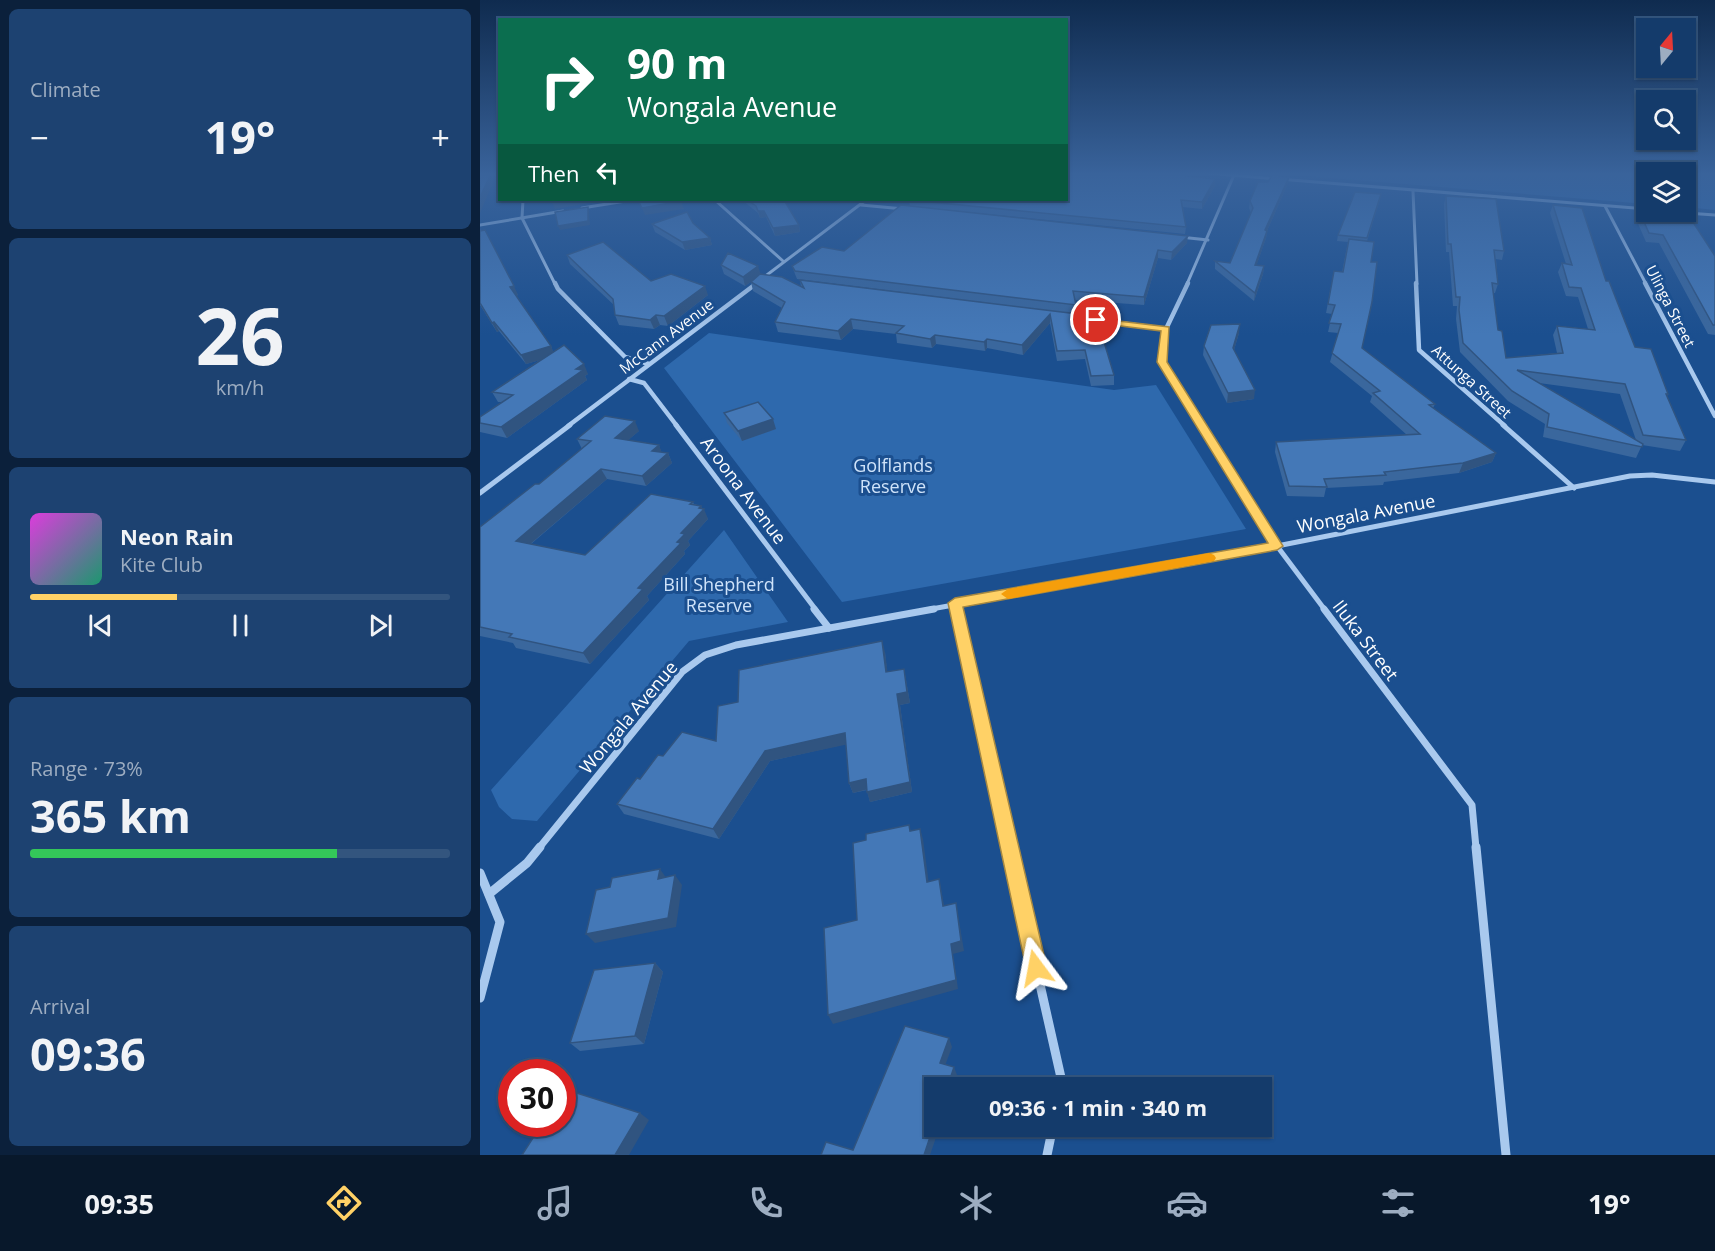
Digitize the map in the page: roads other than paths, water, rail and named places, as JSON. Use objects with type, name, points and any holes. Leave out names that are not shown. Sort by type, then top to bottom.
[{"type":"street","points":[[527,227],[558,289],[625,357],[649,364]]},
{"type":"street","points":[[745,227],[783,261]]},
{"type":"street","name":"McCann Avenue","points":[[480,493],[829,227]]},
{"type":"street","name":"Iluka Street","points":[[1213,227],[1166,329],[1162,362],[1277,546],[1472,805],[1506,1155]]},
{"type":"street","name":"Attunga Street","points":[[1414,227],[1419,350],[1574,488]]},
{"type":"street","name":"Ulinga Street","points":[[1616,227],[1715,416]]},
{"type":"street","points":[[1173,236],[1208,240]]},
{"type":"street","points":[[761,279],[768,280]]},
{"type":"street","points":[[1071,317],[1166,329]]},
{"type":"street","name":"Aroona Avenue","points":[[629,379],[644,383],[828,628]]},
{"type":"street","name":"Wongala Avenue","points":[[489,894],[527,863],[682,672],[705,655],[736,645],[955,603],[1277,546],[1630,476],[1652,475],[1715,482]]},
{"type":"street","points":[[955,603],[1061,1077]]},
{"type":"street","points":[[480,873],[500,922],[480,998]]},
{"type":"street","points":[[1047,1155],[1051,1137]]},
{"type":"park label","name":"Golflands Reserve","points":[[893,475]]},
{"type":"park label","name":"Bill Shepherd Reserve","points":[[719,594]]}]
